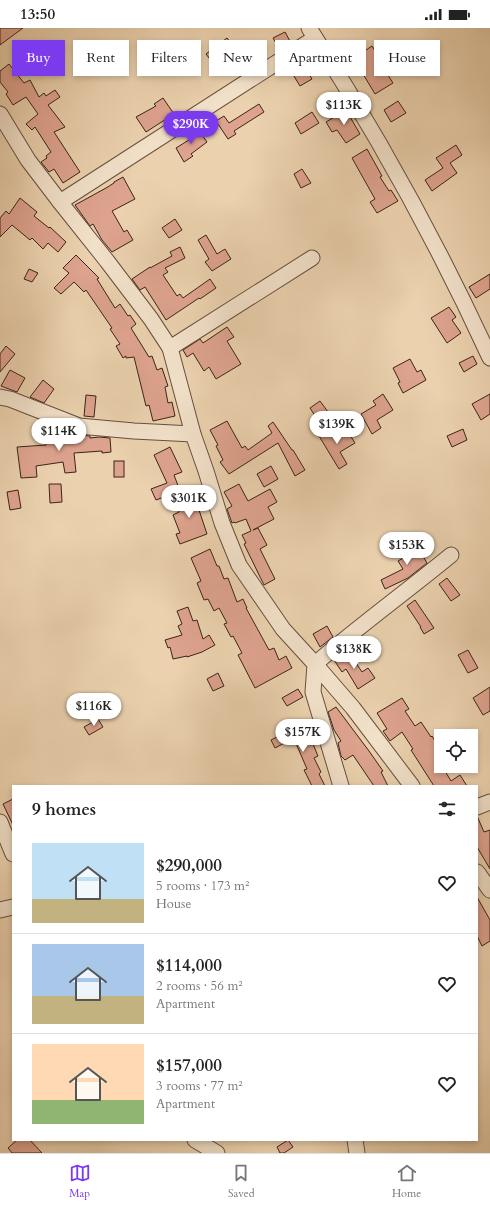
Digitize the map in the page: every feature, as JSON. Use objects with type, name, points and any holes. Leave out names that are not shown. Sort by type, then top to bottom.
[{"type":"street","points":[[60,202],[312,33],[343,81],[421,218],[469,312],[490,358]]},
{"type":"street","points":[[0,114],[28,160],[151,319],[170,348],[193,434],[222,523],[239,565],[283,630],[353,708],[411,785]]},
{"type":"street","points":[[170,348],[312,258]]},
{"type":"street","points":[[0,397],[10,399],[80,426],[193,434]]},
{"type":"street","points":[[340,785],[313,692],[315,664],[451,555]]},
{"type":"street","points":[[478,807],[490,802]]},
{"type":"street","points":[[0,822],[12,852]]},
{"type":"street","points":[[478,873],[490,890]]},
{"type":"street","points":[[0,910],[12,907]]},
{"type":"street","points":[[197,1141],[217,1153]]},
{"type":"street","points":[[355,1141],[357,1153]]},
{"type":"building","points":[[0,28],[23,28],[0,45]]},
{"type":"building","points":[[285,32],[289,40],[275,40],[275,41],[273,38]]},
{"type":"building","points":[[372,46],[374,49],[374,76],[389,76],[393,83],[375,94],[364,76],[366,76],[366,50]]},
{"type":"building","points":[[9,64],[12,68],[12,76],[18,76],[24,83],[30,80],[39,97],[44,93],[46,96],[55,90],[60,97],[48,105],[65,127],[54,132],[80,172],[63,183],[54,169],[49,172],[41,162],[47,158],[46,156],[51,152],[35,127],[32,130],[26,124],[38,114],[26,97],[13,105],[6,94],[8,92],[0,82],[0,71]]},
{"type":"building","points":[[294,76],[310,76],[312,79],[300,86]]},
{"type":"building","points":[[163,98],[174,114],[146,132],[136,117],[156,106],[154,104]]},
{"type":"building","points":[[398,101],[406,113],[391,122],[384,110]]},
{"type":"building","points":[[259,104],[264,112],[234,131],[236,134],[228,139],[216,121],[224,116],[229,123]]},
{"type":"building","points":[[346,110],[360,134],[346,143],[337,130],[332,132],[326,122]]},
{"type":"building","points":[[312,112],[319,123],[301,134],[295,123]]},
{"type":"building","points":[[197,128],[207,142],[191,154],[193,156],[184,162],[176,148],[192,138],[188,134]]},
{"type":"building","points":[[456,145],[462,155],[450,163],[457,173],[432,191],[425,180],[443,168],[436,158]]},
{"type":"building","points":[[367,149],[382,176],[380,177],[398,201],[377,213],[370,202],[375,199],[352,158]]},
{"type":"building","points":[[302,169],[311,183],[301,188],[294,174]]},
{"type":"building","points":[[123,177],[135,199],[112,211],[124,232],[127,230],[133,240],[112,252],[102,240],[93,224],[90,226],[75,205]]},
{"type":"building","points":[[20,198],[37,212],[34,216],[49,228],[50,227],[66,242],[58,252],[48,243],[43,249],[32,238],[30,240],[12,225],[0,237],[0,218],[6,211],[9,214]]},
{"type":"building","points":[[175,219],[182,230],[169,238],[162,228]]},
{"type":"building","points":[[206,235],[217,254],[225,249],[231,259],[212,271],[205,262],[209,259],[198,240]]},
{"type":"building","points":[[180,247],[185,258],[165,268],[168,272],[163,275],[177,296],[180,294],[183,298],[210,279],[216,288],[166,320],[145,287],[140,290],[132,279],[150,267],[172,256],[170,252]]},
{"type":"building","points":[[76,255],[99,278],[97,279],[115,308],[120,304],[128,316],[130,315],[136,324],[131,328],[149,357],[152,356],[157,370],[162,368],[168,386],[165,387],[168,403],[172,402],[175,416],[153,421],[149,405],[146,406],[134,357],[126,358],[126,356],[123,358],[116,346],[120,344],[110,329],[112,328],[86,290],[84,292],[74,282],[61,294],[54,288],[69,273],[63,268]]},
{"type":"building","points":[[29,269],[38,273],[32,282],[24,279]]},
{"type":"building","points":[[490,274],[490,289],[476,298],[469,287]]},
{"type":"building","points":[[449,307],[456,317],[452,320],[461,333],[447,343],[431,318]]},
{"type":"building","points":[[227,327],[234,337],[227,341],[241,364],[216,379],[209,367],[204,371],[193,353],[187,357],[183,350],[200,339],[203,343]]},
{"type":"building","points":[[6,346],[15,354],[0,372],[0,354]]},
{"type":"building","points":[[473,356],[477,364],[464,372],[459,363]]},
{"type":"building","points":[[410,359],[417,372],[421,370],[426,380],[403,393],[398,383],[400,382],[393,368]]},
{"type":"building","points":[[10,370],[25,378],[17,392],[1,386]]},
{"type":"building","points":[[43,380],[54,389],[44,403],[30,397]]},
{"type":"building","points":[[383,394],[393,410],[377,420],[381,428],[372,434],[361,414],[376,405],[373,401]]},
{"type":"building","points":[[490,394],[490,414],[481,420],[472,404]]},
{"type":"building","points":[[86,395],[96,396],[94,417],[84,416]]},
{"type":"building","points":[[320,401],[328,412],[317,419],[310,408]]},
{"type":"building","points":[[227,421],[242,448],[245,446],[248,450],[272,433],[268,426],[273,422],[305,470],[295,476],[278,443],[229,474],[220,462],[223,460],[216,446],[218,445],[210,430]]},
{"type":"building","points":[[345,427],[355,443],[340,452],[347,464],[339,469],[319,436],[328,430],[332,435]]},
{"type":"building","points":[[463,429],[467,440],[452,447],[447,436]]},
{"type":"building","points":[[67,431],[71,434],[90,436],[90,438],[110,438],[111,452],[102,453],[102,451],[74,453],[76,472],[65,473],[63,462],[36,466],[37,477],[21,478],[17,447],[46,445],[45,440],[60,437],[59,432]]},
{"type":"building","points":[[170,447],[182,472],[174,475],[180,491],[156,500],[151,489],[167,483],[154,455]]},
{"type":"building","points":[[114,461],[124,461],[124,477],[114,477]]},
{"type":"building","points":[[271,466],[278,479],[264,487],[257,474]]},
{"type":"building","points":[[49,484],[61,484],[62,502],[50,503]]},
{"type":"building","points":[[239,484],[248,501],[270,489],[277,502],[268,507],[274,519],[253,530],[258,528],[267,545],[260,549],[275,579],[264,585],[244,544],[246,543],[242,535],[251,531],[246,519],[232,523],[227,509],[232,506],[224,492]]},
{"type":"building","points":[[18,490],[21,508],[10,510],[7,492]]},
{"type":"building","points":[[193,492],[207,534],[180,544],[176,534],[180,533],[173,515],[179,512],[175,498]]},
{"type":"building","points":[[414,541],[427,563],[408,578],[385,589],[381,580],[403,569],[398,561],[411,553],[406,546]]},
{"type":"building","points":[[210,549],[224,579],[228,578],[237,602],[243,599],[246,608],[269,650],[274,648],[279,660],[286,656],[292,668],[255,688],[238,655],[242,653],[233,636],[231,637],[224,624],[227,623],[219,608],[214,611],[208,599],[204,600],[197,583],[201,581],[191,558]]},
{"type":"building","points":[[447,578],[460,595],[451,601],[439,584]]},
{"type":"building","points":[[415,600],[434,628],[424,634],[407,606]]},
{"type":"building","points":[[188,607],[193,621],[197,620],[203,639],[209,635],[215,645],[202,652],[187,657],[173,659],[170,647],[168,648],[165,640],[182,635],[178,626],[182,624],[177,611]]},
{"type":"building","points":[[327,626],[333,637],[320,647],[313,634]]},
{"type":"building","points":[[468,650],[478,668],[468,673],[458,655]]},
{"type":"building","points":[[348,651],[362,672],[368,668],[375,678],[358,689],[346,669],[342,672],[334,660]]},
{"type":"building","points":[[218,673],[224,686],[213,691],[207,679]]},
{"type":"building","points":[[490,687],[490,711],[483,715],[473,698]]},
{"type":"building","points":[[298,689],[303,697],[287,706],[282,698]]},
{"type":"building","points":[[402,698],[409,709],[405,711],[415,726],[421,722],[434,739],[434,773],[446,773],[451,781],[460,775],[466,785],[433,785],[411,750],[413,749],[402,732],[390,741],[383,731],[387,729],[377,713]]},
{"type":"building","points":[[336,707],[383,771],[381,772],[388,785],[373,785],[353,755],[345,760],[341,756],[338,743],[341,741],[334,730],[328,712]]},
{"type":"building","points":[[98,719],[103,727],[89,735],[84,727]]},
{"type":"building","points":[[302,725],[310,745],[313,744],[318,756],[314,758],[321,772],[319,774],[324,785],[312,785],[304,770],[307,769],[295,741],[291,742],[290,740],[275,748],[271,740]]},
{"type":"building","points":[[12,800],[12,823],[3,804]]},
{"type":"building","points":[[478,818],[484,832],[490,830],[490,869],[478,849]]},
{"type":"building","points":[[478,899],[490,920],[490,941],[482,946],[478,938]]},
{"type":"building","points":[[16,1141],[31,1141],[42,1153],[12,1153],[8,1148]]},
{"type":"building","points":[[289,1141],[293,1147],[284,1153],[280,1153],[277,1147]]}]
